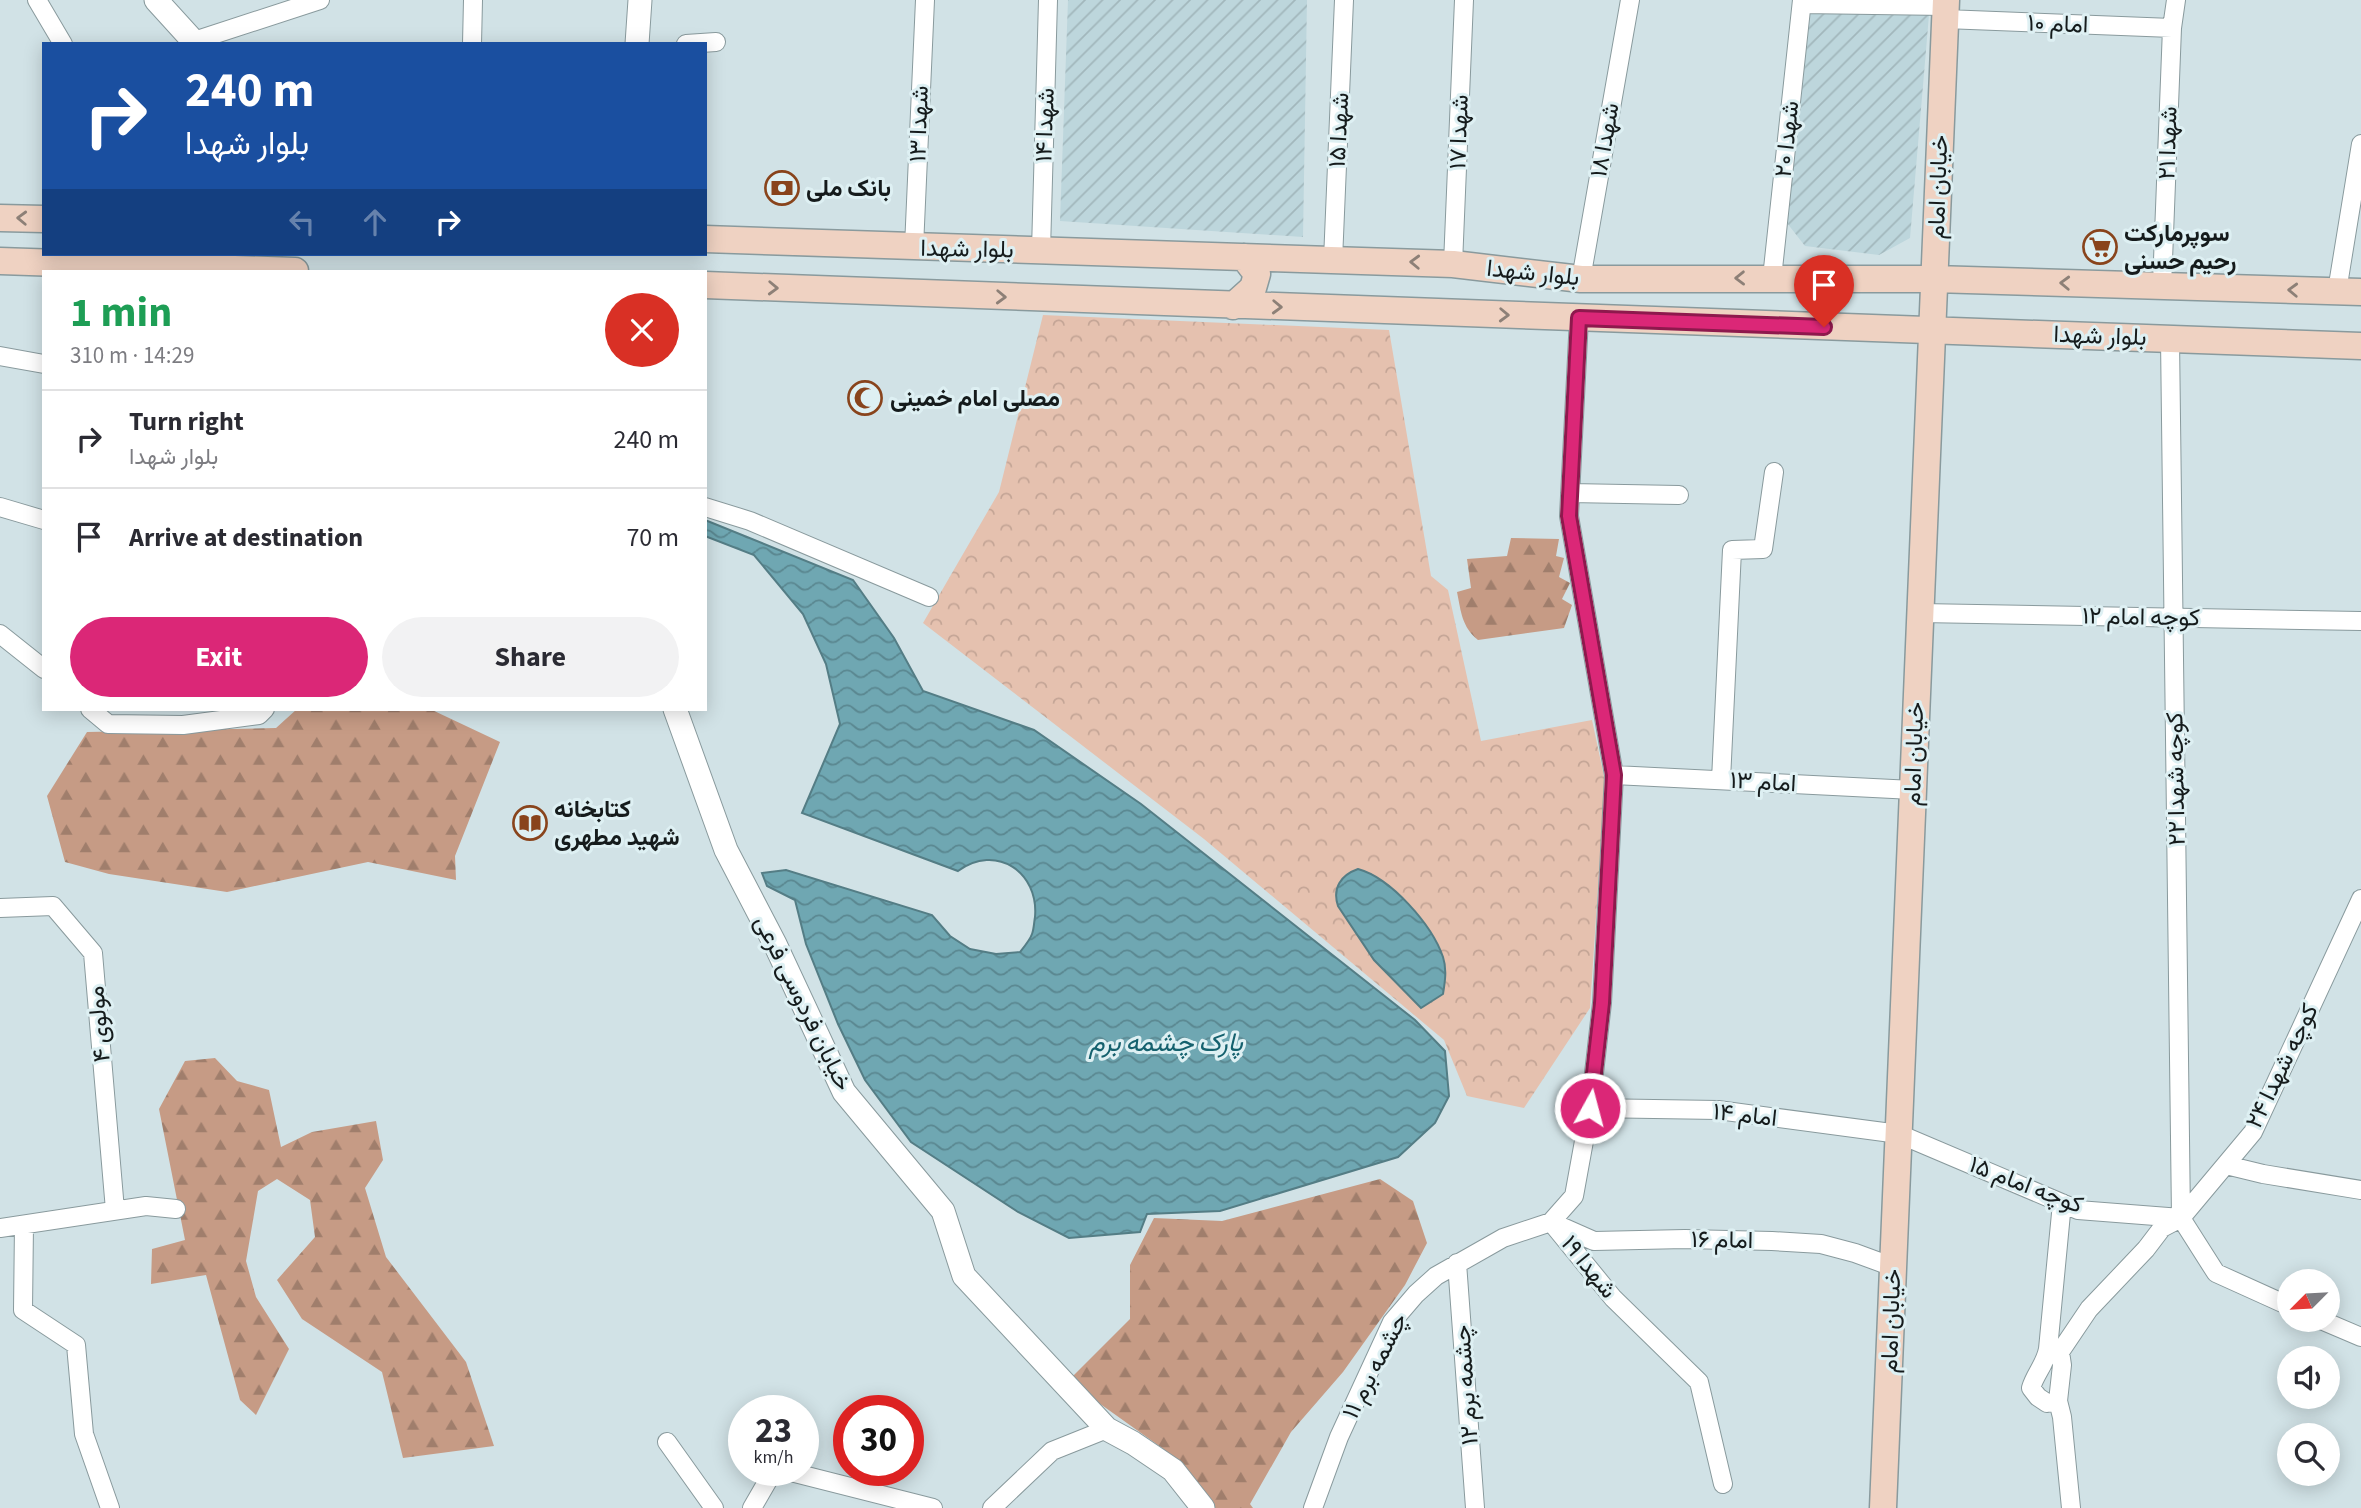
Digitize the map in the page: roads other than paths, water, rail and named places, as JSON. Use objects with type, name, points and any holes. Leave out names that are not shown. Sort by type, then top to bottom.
[{"type":"main road","name":"خیابان امام","points":[[1883,1508],[1946,8]]},
{"type":"main road","points":[[0,218],[42,219]]},
{"type":"main road","name":"بلوار شهدا","points":[[707,239],[1454,264],[1581,279],[1934,279],[2349,292]]},
{"type":"main road","points":[[1233,306],[1253,288],[1257,274],[1244,257]]},
{"type":"main road","points":[[0,261],[266,270]]},
{"type":"main road","name":"بلوار شهدا","points":[[707,285],[2361,346]]},
{"type":"street","points":[[37,0],[62,42]]},
{"type":"street","points":[[156,0],[195,42],[320,0]]},
{"type":"street","points":[[472,42],[473,0]]},
{"type":"street","points":[[636,42],[640,0]]},
{"type":"street","name":"شهدا ۱۳","points":[[914,247],[925,0]]},
{"type":"street","name":"شهدا ۱۴","points":[[1041,250],[1048,0]]},
{"type":"street","name":"شهدا ۱۵","points":[[1333,260],[1344,0]]},
{"type":"street","name":"شهدا ۱۷","points":[[1454,264],[1464,0]]},
{"type":"street","name":"شهدا ۱۸","points":[[1581,279],[1630,0]]},
{"type":"street","name":"شهدا ۲۱","points":[[2162,286],[2172,28],[2176,0]]},
{"type":"street","name":"امام ۱۰","points":[[1802,2],[1946,8],[2172,28]]},
{"type":"street","name":"شهدا ۲۰","points":[[1772,278],[1802,2]]},
{"type":"street","points":[[707,43],[716,42]]},
{"type":"street","points":[[2349,292],[2361,144]]},
{"type":"street","name":"شهدا ۱۹","points":[[1579,318],[1569,516],[1614,775],[1602,1003],[1590,1108],[1574,1196],[1551,1222],[1613,1298],[1699,1382],[1723,1484]]},
{"type":"street","name":"کوچه شهدا ۲۲","points":[[2170,339],[2181,1219]]},
{"type":"street","points":[[0,356],[42,363]]},
{"type":"street","points":[[1721,780],[1732,550],[1763,549],[1774,472]]},
{"type":"street","points":[[1570,493],[1679,495]]},
{"type":"street","points":[[0,507],[42,519]]},
{"type":"street","points":[[707,507],[750,521],[929,597]]},
{"type":"street","name":"کوچه امام ۱۲","points":[[1920,614],[2361,621]]},
{"type":"street","points":[[0,634],[42,668]]},
{"type":"street","points":[[111,716],[183,725],[260,715],[263,711]]},
{"type":"street","name":"خیابان فردوسی فرعی","points":[[676,711],[726,850],[775,944],[844,1092],[943,1211],[964,1276],[1107,1429],[1173,1470],[1203,1508]]},
{"type":"street","name":"امام ۱۳","points":[[1614,775],[1913,790]]},
{"type":"street","name":"کوچه شهدا ۲۴","points":[[2071,1508],[2062,1417],[2057,1401],[2062,1364],[2060,1352],[2089,1309],[2146,1249],[2162,1228],[2181,1219],[2253,1132],[2361,899]]},
{"type":"street","name":"مولوی ۴","points":[[0,908],[53,906],[93,953],[115,1210]]},
{"type":"street","name":"امام ۱۴","points":[[1590,1108],[1718,1110],[1899,1133]]},
{"type":"street","name":"کوچه امام ۱۵","points":[[1899,1133],[2078,1210],[2181,1219]]},
{"type":"street","points":[[2226,1165],[2263,1174],[2361,1190]]},
{"type":"street","points":[[2057,1401],[2047,1403],[2031,1388],[2033,1378],[2045,1364],[2048,1349],[2062,1203]]},
{"type":"street","points":[[0,1228],[146,1206],[176,1209]]},
{"type":"street","points":[[2181,1219],[2216,1273],[2277,1301]]},
{"type":"street","name":"چشمه برم ۱۱","points":[[1312,1508],[1339,1437],[1392,1322],[1426,1285],[1457,1263],[1503,1238],[1551,1222]]},
{"type":"street","name":"امام ۱۶","points":[[1551,1222],[1594,1241],[1698,1239],[1821,1244],[1893,1267]]},
{"type":"street","points":[[24,1225],[23,1310],[76,1345],[84,1434],[110,1508]]},
{"type":"street","name":"چشمه برم ۱۲","points":[[1457,1263],[1475,1508]]},
{"type":"street","points":[[2340,1328],[2361,1337]]},
{"type":"street","points":[[992,1508],[1052,1451],[1107,1429]]},
{"type":"street","points":[[667,1443],[714,1508]]},
{"type":"street","points":[[819,1479],[933,1508]]},
{"type":"street","points":[[752,1508],[765,1486]]},
{"type":"water","name":"پارک چشمه برم","points":[[707,521],[853,580],[894,638],[923,691],[1034,730],[1141,804],[1415,1020],[1445,1051],[1449,1096],[1435,1123],[1398,1157],[1220,1211],[1147,1214],[1140,1232],[1069,1238],[1018,1212],[911,1142],[865,1080],[838,1024],[806,944],[795,900],[767,886],[762,873],[786,870],[932,915],[950,936],[970,949],[996,954],[1020,952],[1027,943],[1033,930],[1034,901],[1030,887],[1022,875],[1000,861],[972,863],[958,871],[802,813],[840,724],[826,664],[803,614],[754,555],[707,537]]},
{"type":"water","points":[[1358,869],[1384,882],[1409,904],[1438,944],[1445,966],[1443,994],[1421,1008],[1374,960],[1338,906],[1336,893],[1339,883]]},
{"type":"place","name":"بانک ملی","points":[[782,188]]},
{"type":"place","name":"سوپرمارکت رحیم حسنی","points":[[2100,247]]},
{"type":"place","name":"مصلی امام خمینی","points":[[865,398]]},
{"type":"place","name":"کتابخانه شهید مطهری","points":[[530,823]]}]
